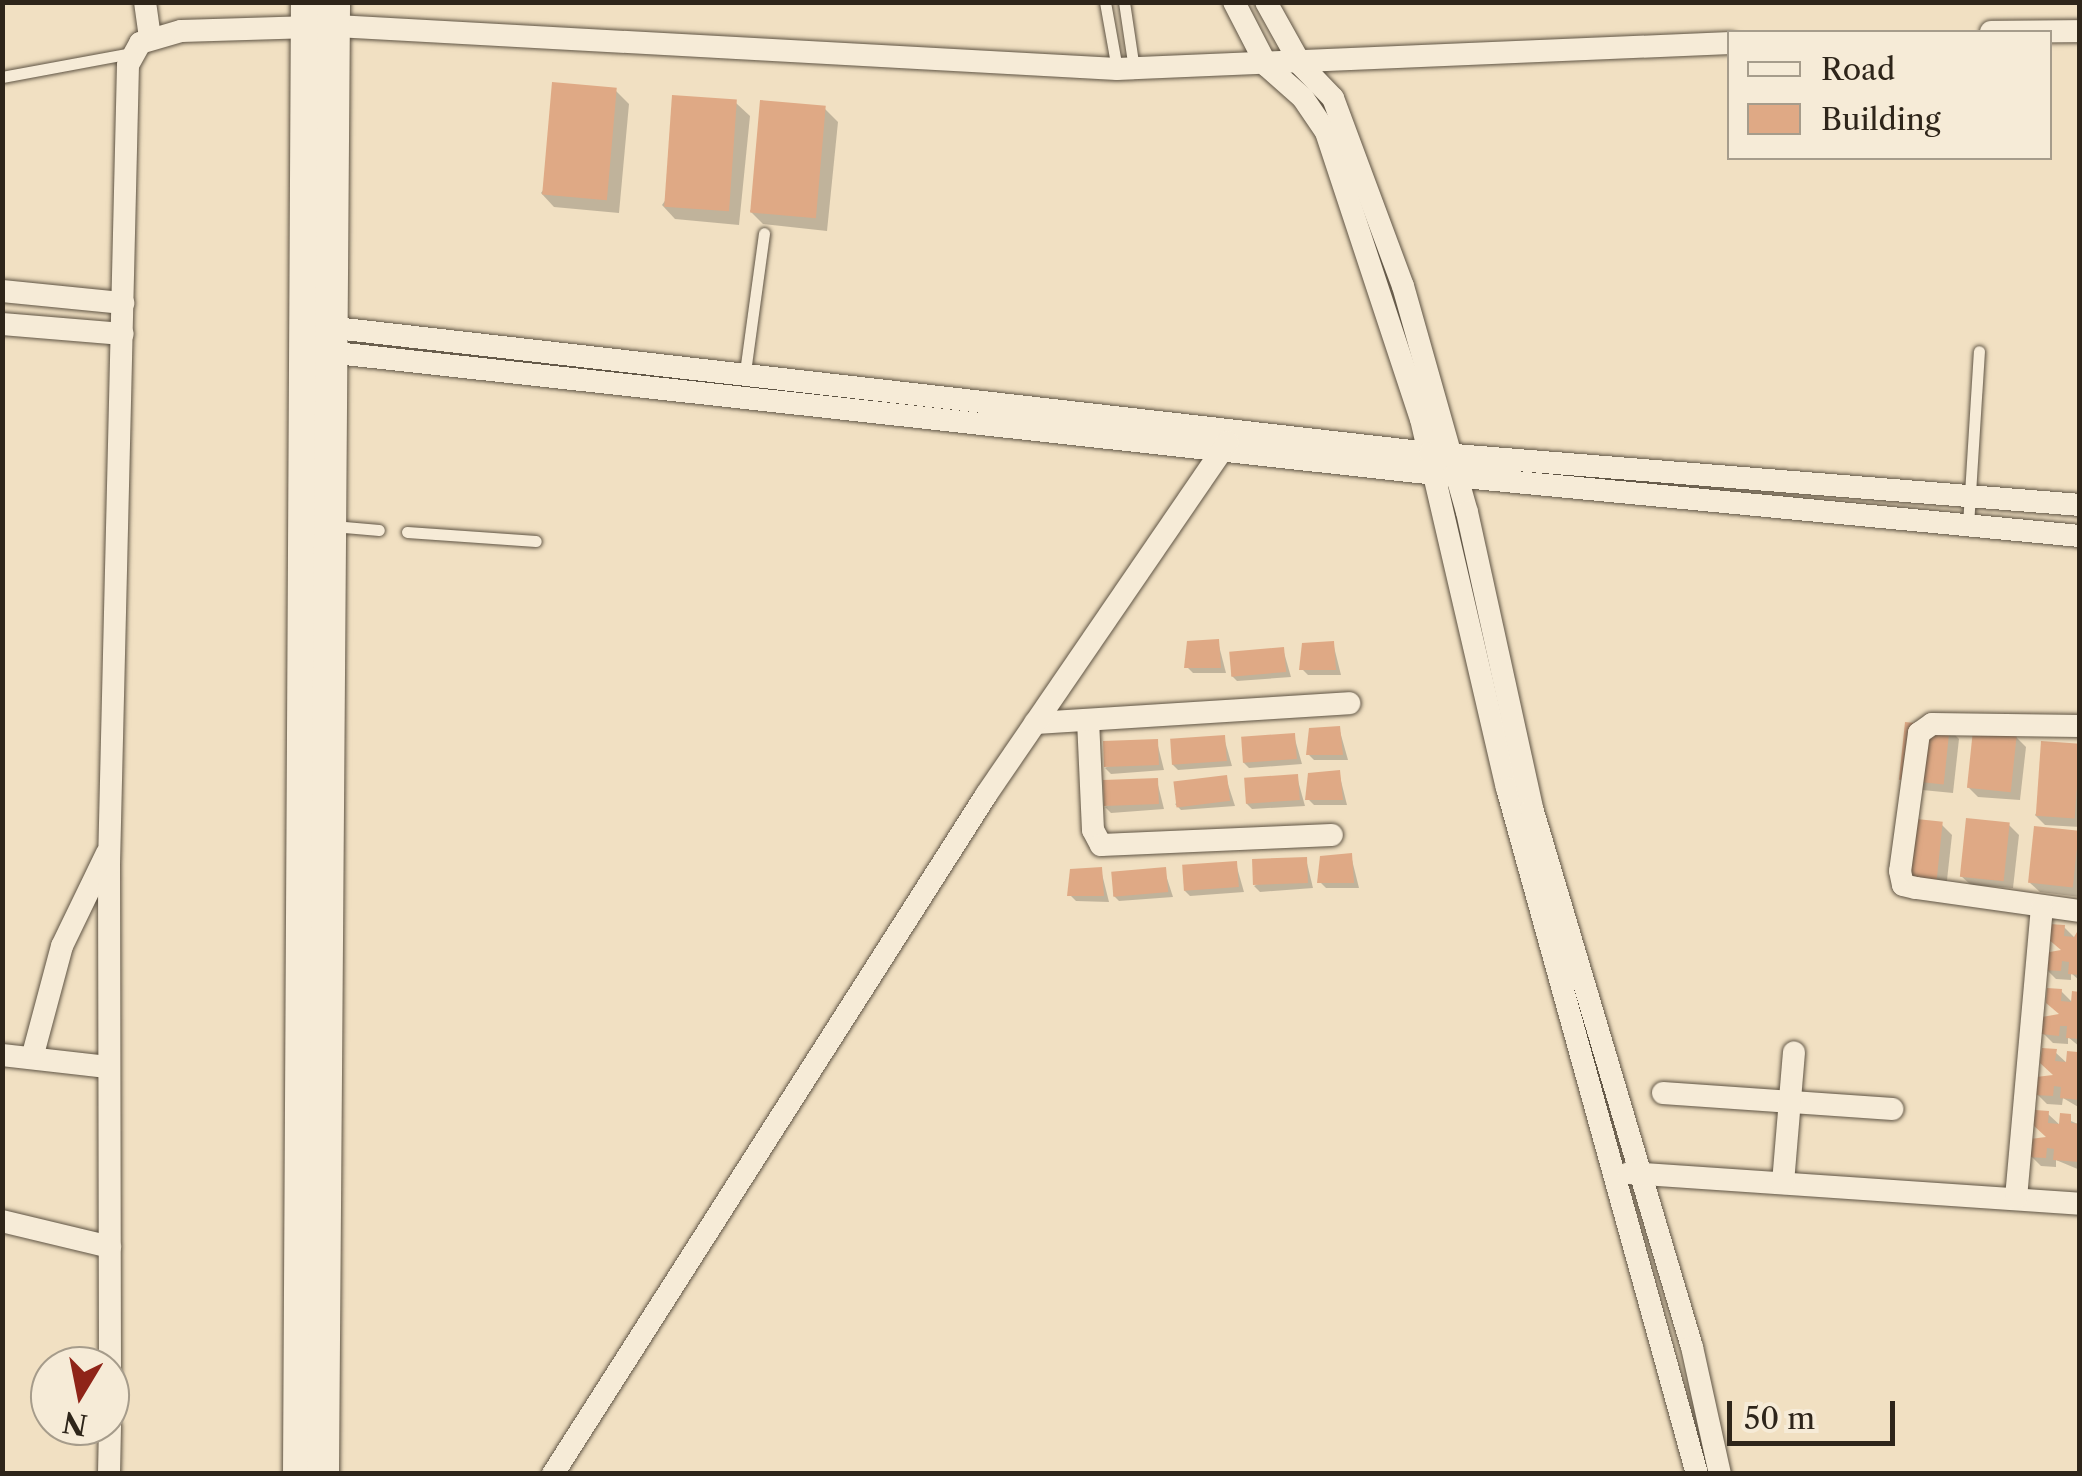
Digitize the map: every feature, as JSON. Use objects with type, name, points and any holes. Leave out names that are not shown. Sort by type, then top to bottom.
[{"type":"main road","points":[[299,1474],[321,14]]},
{"type":"main road","points":[[316,338],[327,526],[323,1474]]},
{"type":"street","points":[[145,2],[150,36]]},
{"type":"street","points":[[1234,2],[1267,66],[1304,98],[1326,132],[1441,464],[1532,808],[1692,1347],[1720,1474]]},
{"type":"street","points":[[1266,2],[1300,65],[1340,113],[1403,286],[1507,788],[1697,1474]]},
{"type":"street","points":[[110,1346],[107,1068],[122,334],[132,53],[150,36],[236,29],[321,14],[1126,69],[1300,65],[1727,43]]},
{"type":"street","points":[[2052,31],[2080,31]]},
{"type":"street","points":[[2,292],[123,303]]},
{"type":"street","points":[[2,324],[122,334]]},
{"type":"street","points":[[316,338],[745,372],[1229,441]]},
{"type":"street","points":[[316,338],[2080,536]]},
{"type":"street","points":[[553,1474],[1035,723],[1229,441]]},
{"type":"street","points":[[1441,464],[2080,506]]},
{"type":"street","points":[[1035,723],[1349,703]]},
{"type":"street","points":[[1088,720],[1094,830],[1102,845],[1332,834]]},
{"type":"street","points":[[2080,726],[1932,724],[1918,733],[1904,885],[2080,911]]},
{"type":"street","points":[[32,1058],[62,946],[111,846]]},
{"type":"street","points":[[2016,1198],[2042,908]]},
{"type":"street","points":[[1782,1184],[1794,1052]]},
{"type":"street","points":[[2,1055],[107,1068]]},
{"type":"street","points":[[1663,1093],[1892,1109]]},
{"type":"street","points":[[1615,1171],[2080,1204]]},
{"type":"street","points":[[2,1221],[110,1247]]},
{"type":"street","points":[[109,1474],[110,1446]]},
{"type":"lane","points":[[1105,2],[1126,69]]},
{"type":"lane","points":[[1124,2],[1126,69]]},
{"type":"lane","points":[[2,76],[132,53]]},
{"type":"lane","points":[[745,372],[764,234]]},
{"type":"lane","points":[[1968,525],[1979,352]]},
{"type":"lane","points":[[327,526],[379,530]]},
{"type":"lane","points":[[407,532],[536,540]]},
{"type":"building","points":[[552,82],[617,88],[607,200],[542,195]]},
{"type":"building","points":[[672,95],[737,100],[729,211],[664,207]]},
{"type":"building","points":[[760,100],[826,106],[816,218],[750,213]]},
{"type":"building","points":[[1219,639],[1221,668],[1184,668],[1187,641]]},
{"type":"building","points":[[1334,641],[1336,670],[1299,670],[1302,643]]},
{"type":"building","points":[[1284,647],[1286,672],[1231,677],[1229,652]]},
{"type":"building","points":[[1905,722],[1950,727],[1944,784],[1899,780]]},
{"type":"building","points":[[1340,726],[1343,755],[1306,755],[1309,728]]},
{"type":"building","points":[[1973,730],[2017,735],[2011,792],[1967,788]]},
{"type":"building","points":[[1295,733],[1297,759],[1243,763],[1241,737]]},
{"type":"building","points":[[1225,735],[1227,761],[1172,765],[1170,739]]},
{"type":"building","points":[[1158,739],[1159,765],[1104,767],[1103,741]]},
{"type":"building","points":[[2041,741],[2080,744],[2075,819],[2036,816]]},
{"type":"building","points":[[1340,770],[1343,800],[1305,800],[1308,773]]},
{"type":"building","points":[[1298,774],[1300,800],[1246,804],[1244,778]]},
{"type":"building","points":[[1227,775],[1230,801],[1177,807],[1173,782]]},
{"type":"building","points":[[1158,778],[1159,804],[1104,806],[1103,780]]},
{"type":"building","points":[[1898,817],[1943,822],[1937,879],[1892,875]]},
{"type":"building","points":[[1966,818],[2010,823],[2004,881],[1960,877]]},
{"type":"building","points":[[2034,826],[2079,831],[2073,887],[2028,883]]},
{"type":"building","points":[[1352,853],[1354,883],[1317,883],[1320,856]]},
{"type":"building","points":[[1307,857],[1308,883],[1253,885],[1252,859]]},
{"type":"building","points":[[1237,861],[1239,887],[1184,891],[1182,865]]},
{"type":"building","points":[[1102,867],[1104,896],[1067,896],[1070,869]]},
{"type":"building","points":[[1166,867],[1168,892],[1113,897],[1111,872]]},
{"type":"building","points":[[2050,924],[2065,925],[2064,936],[2074,937],[2080,927],[2080,975],[2068,974],[2069,962],[2062,961],[2061,971],[2043,970],[2044,953],[2061,950],[2048,939]]},
{"type":"building","points":[[2047,988],[2062,989],[2061,1001],[2071,1002],[2072,991],[2080,992],[2080,1039],[2066,1038],[2067,1026],[2060,1026],[2059,1036],[2041,1034],[2042,1017],[2059,1014],[2046,1003]]},
{"type":"building","points":[[2042,1048],[2057,1049],[2055,1061],[2066,1062],[2067,1051],[2078,1052],[2080,1100],[2060,1098],[2061,1087],[2054,1086],[2053,1096],[2035,1095],[2036,1077],[2053,1075],[2040,1063]]},
{"type":"building","points":[[2035,1110],[2049,1111],[2048,1123],[2059,1124],[2060,1113],[2071,1114],[2071,1123],[2080,1124],[2080,1162],[2053,1160],[2054,1149],[2047,1148],[2046,1158],[2028,1157],[2029,1139],[2046,1137],[2033,1125]]}]
